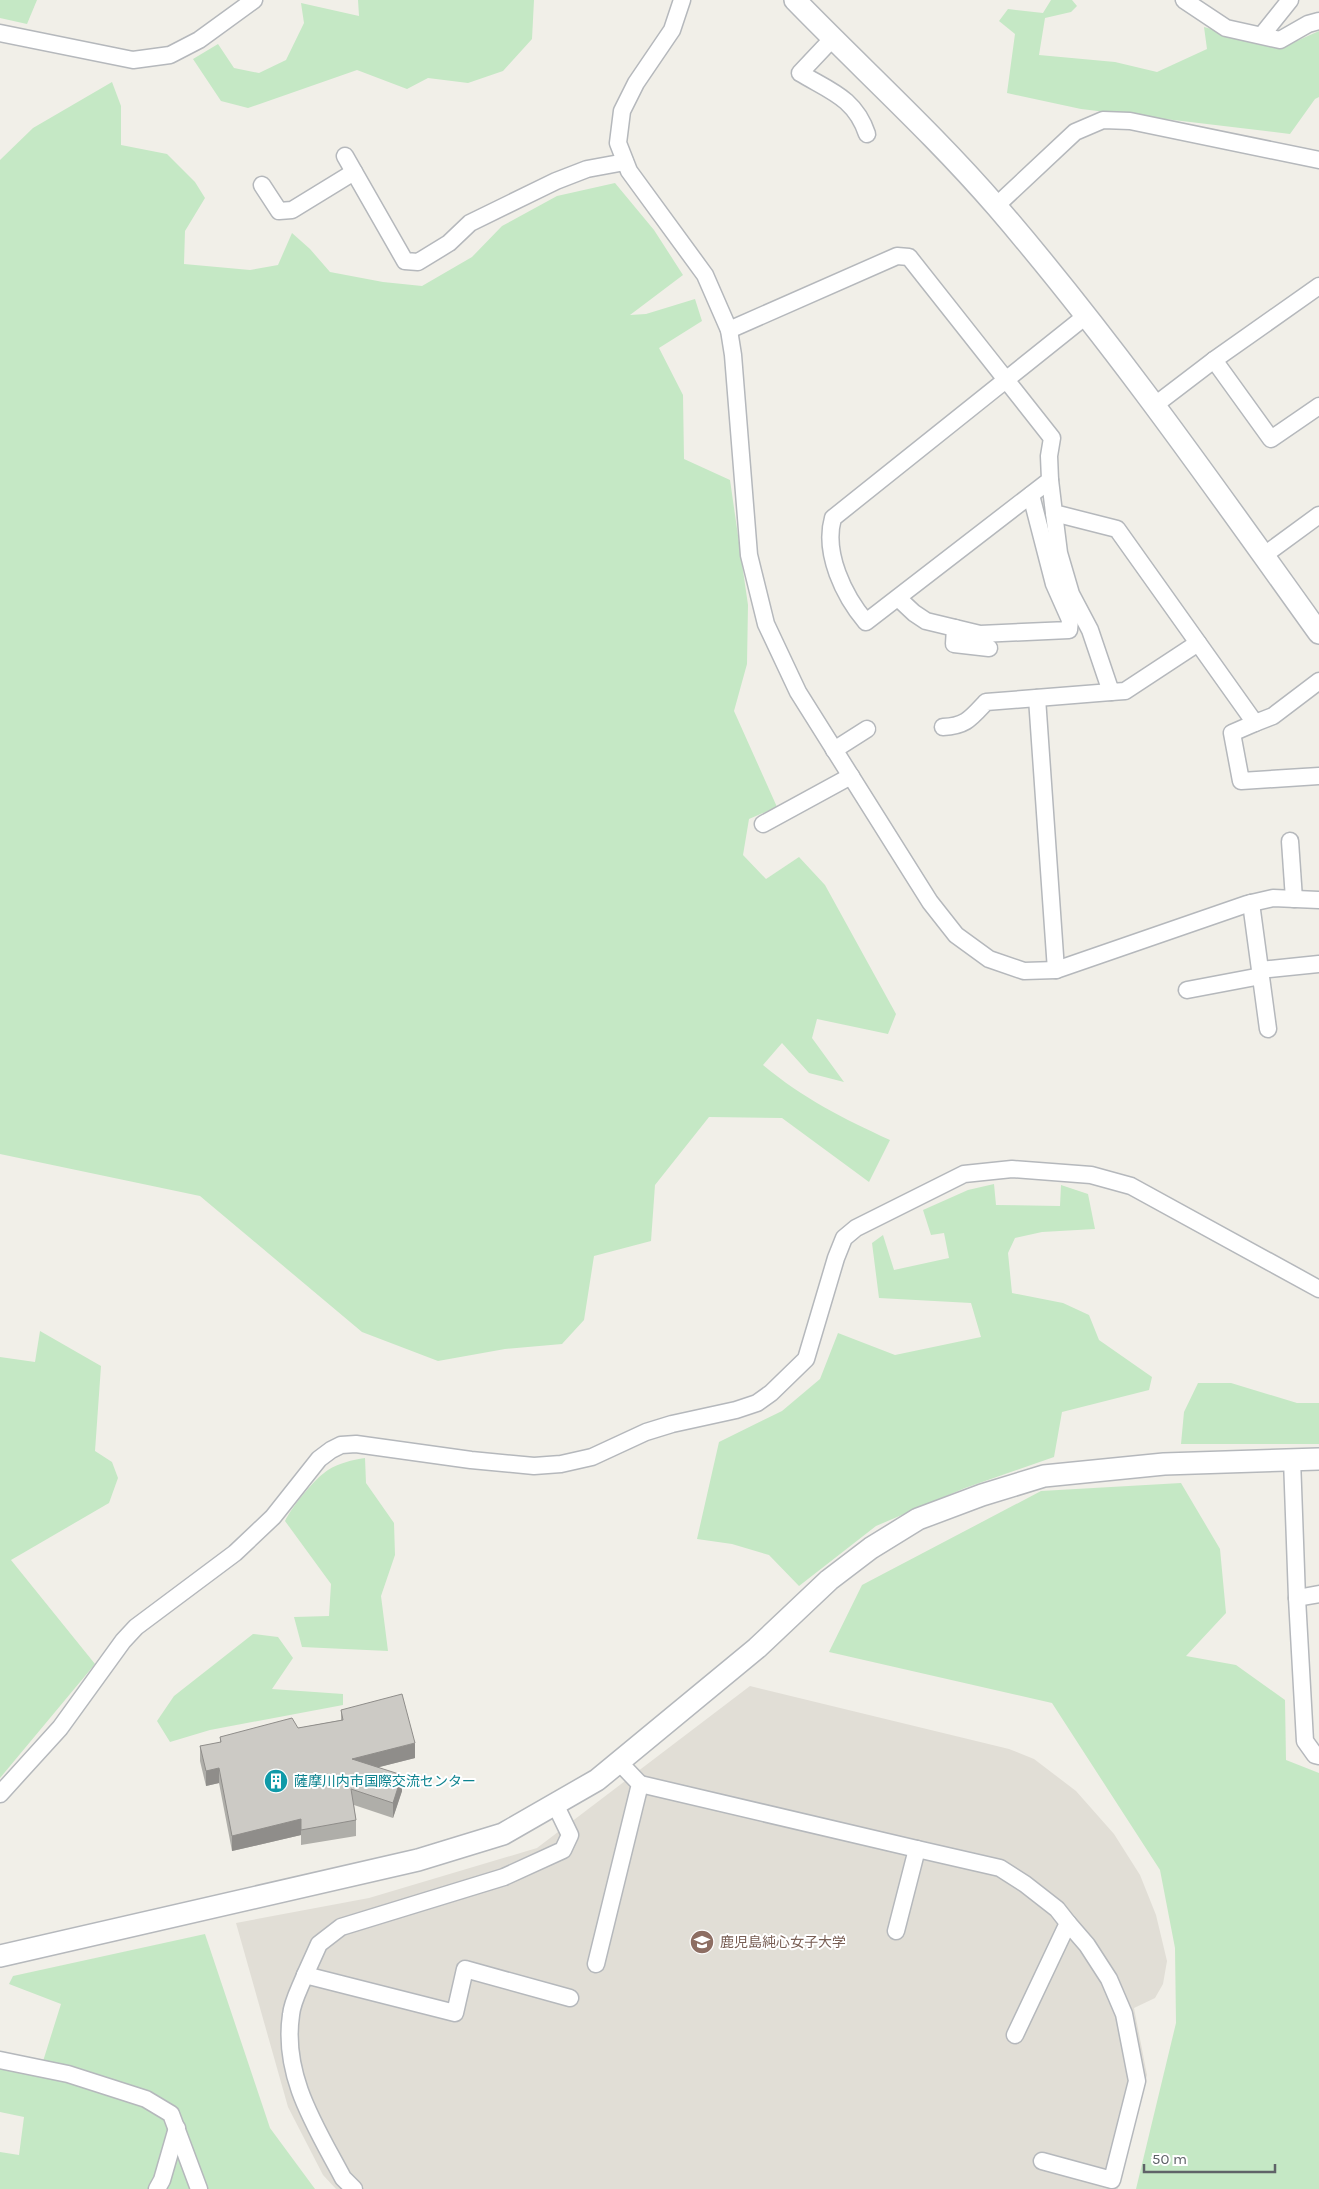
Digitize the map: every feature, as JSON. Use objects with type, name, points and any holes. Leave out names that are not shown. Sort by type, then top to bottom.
[{"type":"street","points":[[0,33],[133,60],[170,55],[199,40],[254,0]]},
{"type":"street","points":[[682,0],[672,30],[636,83],[622,111],[618,143],[629,171],[705,275],[729,330],[733,355],[749,555],[766,624],[798,692],[930,902],[956,935],[989,958],[1024,971],[1056,970],[1251,903],[1273,898],[1319,900]]},
{"type":"street","points":[[795,0],[913,117],[996,206],[1087,315],[1155,405],[1319,633]]},
{"type":"street","points":[[1184,0],[1226,28],[1280,40],[1308,24],[1319,21]]},
{"type":"street","points":[[1262,35],[1290,0]]},
{"type":"street","points":[[833,38],[800,73],[846,100],[861,117],[867,134]]},
{"type":"street","points":[[996,206],[1075,132],[1103,120],[1130,122],[1319,160]]},
{"type":"street","points":[[345,156],[405,261],[418,262],[449,243],[470,223],[548,185],[587,169],[625,162]]},
{"type":"street","points":[[262,185],[280,211],[292,210],[354,172]]},
{"type":"street","points":[[729,330],[897,256],[909,257],[1052,438],[1049,456],[1050,480],[1059,553],[1071,594],[1090,630],[1111,692]]},
{"type":"street","points":[[1155,405],[1214,360],[1317,291]]},
{"type":"street","points":[[1050,480],[866,622],[855,609],[836,569],[830,530],[833,518],[1087,315]]},
{"type":"street","points":[[1214,360],[1271,440],[1319,406]]},
{"type":"street","points":[[898,598],[914,613],[926,620],[980,634],[1069,630],[1070,620],[1054,584],[1031,495]]},
{"type":"street","points":[[1054,513],[1117,529],[1255,723]]},
{"type":"street","points":[[1263,556],[1319,515]]},
{"type":"street","points":[[955,628],[954,644],[989,648]]},
{"type":"street","points":[[943,727],[956,727],[965,724],[986,702],[1124,691],[1198,643]]},
{"type":"street","points":[[1319,681],[1273,716],[1232,733],[1241,781],[1319,776]]},
{"type":"street","points":[[1038,698],[1056,970]]},
{"type":"street","points":[[834,750],[868,728]]},
{"type":"street","points":[[763,824],[851,776]]},
{"type":"street","points":[[1290,841],[1294,899]]},
{"type":"street","points":[[1251,903],[1268,1029]]},
{"type":"street","points":[[1187,990],[1261,973],[1319,964]]},
{"type":"street","points":[[0,1794],[60,1728],[123,1641],[136,1627],[235,1553],[273,1517],[319,1459],[331,1450],[341,1445],[356,1444],[470,1460],[534,1466],[561,1464],[592,1457],[646,1432],[757,1403],[771,1393],[806,1359],[836,1258],[844,1238],[856,1228],[964,1174],[1012,1169],[1054,1170],[1091,1175],[1131,1186],[1319,1289]]},
{"type":"street","points":[[1292,1459],[1305,1741],[1315,1755],[1319,1756]]},
{"type":"street","points":[[0,1956],[418,1860],[503,1834],[597,1780],[757,1648],[829,1580],[871,1548],[918,1519],[982,1495],[1044,1476],[1104,1468],[1164,1464],[1319,1459]]},
{"type":"street","points":[[1297,1598],[1319,1594]]},
{"type":"street","points":[[619,1762],[640,1784],[1000,1868],[1025,1884],[1057,1909],[1087,1945],[1104,1973],[1124,2014],[1137,2081],[1111,2185],[1042,2161]]},
{"type":"street","points":[[596,1964],[640,1784]]},
{"type":"street","points":[[354,2189],[343,2178],[301,2097],[290,2050],[291,2014],[319,1944],[340,1927],[504,1877],[563,1850],[570,1835],[555,1804]]},
{"type":"street","points":[[896,1931],[917,1849]]},
{"type":"street","points":[[1015,2035],[1068,1923]]},
{"type":"street","points":[[305,1975],[455,2013],[465,1969],[570,1998]]},
{"type":"street","points":[[0,2060],[68,2074],[146,2099],[171,2114],[198,2189]]},
{"type":"street","points":[[157,2189],[162,2180],[177,2128]]},
{"type":"shaded area","name":"鹿児島純心女子大学","points":[[750,1686],[1009,1749],[1034,1759],[1076,1791],[1114,1834],[1140,1875],[1156,1915],[1167,1961],[1163,1984],[1155,1998],[1134,2008],[1147,2075],[1118,2189],[336,2189],[323,2175],[288,2107],[236,1923],[369,1898],[537,1848]]},
{"type":"green space","points":[[0,0],[37,0],[27,24],[0,18]]},
{"type":"green space","points":[[358,0],[534,0],[532,39],[503,71],[468,83],[428,78],[407,89],[357,70],[248,108],[221,101],[193,59],[218,44],[234,68],[259,73],[286,60],[304,23],[301,3],[359,16]]},
{"type":"green space","points":[[1051,0],[1072,0],[1077,6],[1071,12],[1045,18],[1039,55],[1115,62],[1157,72],[1207,49],[1204,27],[1281,48],[1319,31],[1319,97],[1315,99],[1290,134],[1081,109],[1007,93],[1015,34],[999,21],[1008,9],[1043,13]]},
{"type":"green space","points":[[112,82],[121,106],[121,145],[167,154],[195,182],[205,198],[185,231],[184,264],[250,270],[278,265],[292,233],[310,249],[330,272],[383,282],[422,286],[472,257],[502,226],[557,196],[615,183],[654,230],[683,275],[630,315],[646,314],[695,299],[702,321],[659,348],[683,395],[684,459],[730,480],[748,605],[747,664],[734,711],[777,807],[749,819],[743,855],[766,879],[799,857],[825,885],[896,1014],[888,1034],[817,1019],[812,1038],[844,1082],[809,1073],[782,1043],[763,1065],[793,1088],[824,1107],[890,1140],[869,1182],[782,1118],[709,1117],[655,1185],[651,1241],[594,1256],[584,1320],[562,1344],[505,1349],[438,1361],[362,1332],[200,1196],[0,1154],[0,160],[33,128]]},
{"type":"green space","points":[[994,1184],[996,1205],[1060,1206],[1061,1185],[1088,1194],[1095,1229],[1042,1232],[1015,1238],[1008,1253],[1012,1293],[1063,1303],[1089,1315],[1099,1340],[1152,1377],[1149,1390],[1062,1412],[1054,1457],[965,1488],[876,1526],[799,1586],[769,1555],[732,1544],[697,1539],[719,1442],[782,1411],[820,1379],[838,1333],[895,1355],[981,1337],[971,1303],[879,1298],[872,1243],[883,1235],[894,1270],[949,1258],[944,1233],[931,1235],[923,1210],[968,1190]]},
{"type":"green space","points":[[40,1331],[101,1366],[95,1451],[112,1462],[118,1478],[109,1503],[11,1560],[95,1664],[0,1778],[0,1357],[35,1362]]},
{"type":"green space","points":[[1198,1383],[1231,1383],[1297,1403],[1319,1403],[1319,1444],[1181,1444],[1184,1412]]},
{"type":"green space","points":[[365,1458],[366,1483],[394,1523],[395,1555],[381,1596],[388,1651],[302,1647],[294,1617],[329,1616],[331,1584],[285,1521],[304,1494],[322,1474],[341,1464]]},
{"type":"green space","points":[[1181,1483],[1220,1549],[1226,1613],[1186,1656],[1236,1665],[1285,1700],[1286,1760],[1319,1773],[1319,2189],[1136,2189],[1176,2023],[1175,1948],[1160,1870],[1052,1703],[829,1652],[862,1585],[1041,1491]]},
{"type":"green space","points":[[253,1634],[278,1637],[293,1658],[272,1689],[343,1694],[343,1705],[210,1730],[170,1742],[157,1721],[174,1696]]},
{"type":"green space","points":[[205,1934],[270,2128],[315,2189],[0,2189],[0,2152],[19,2155],[24,2117],[0,2112],[0,2068],[39,2074],[61,2004],[9,1984],[13,1976]]},
{"type":"building","name":"薩摩川内市国際交流センター","points":[[402,1694],[415,1743],[352,1759],[402,1775],[393,1803],[351,1789],[356,1820],[301,1830],[301,1819],[232,1836],[219,1768],[206,1771],[200,1746],[221,1742],[220,1737],[292,1718],[298,1728],[343,1720],[341,1710]]},
{"type":"place","name":"薩摩川内市国際交流センター","points":[[276,1781]]},
{"type":"place","name":"鹿児島純心女子大学","points":[[702,1942]]}]
